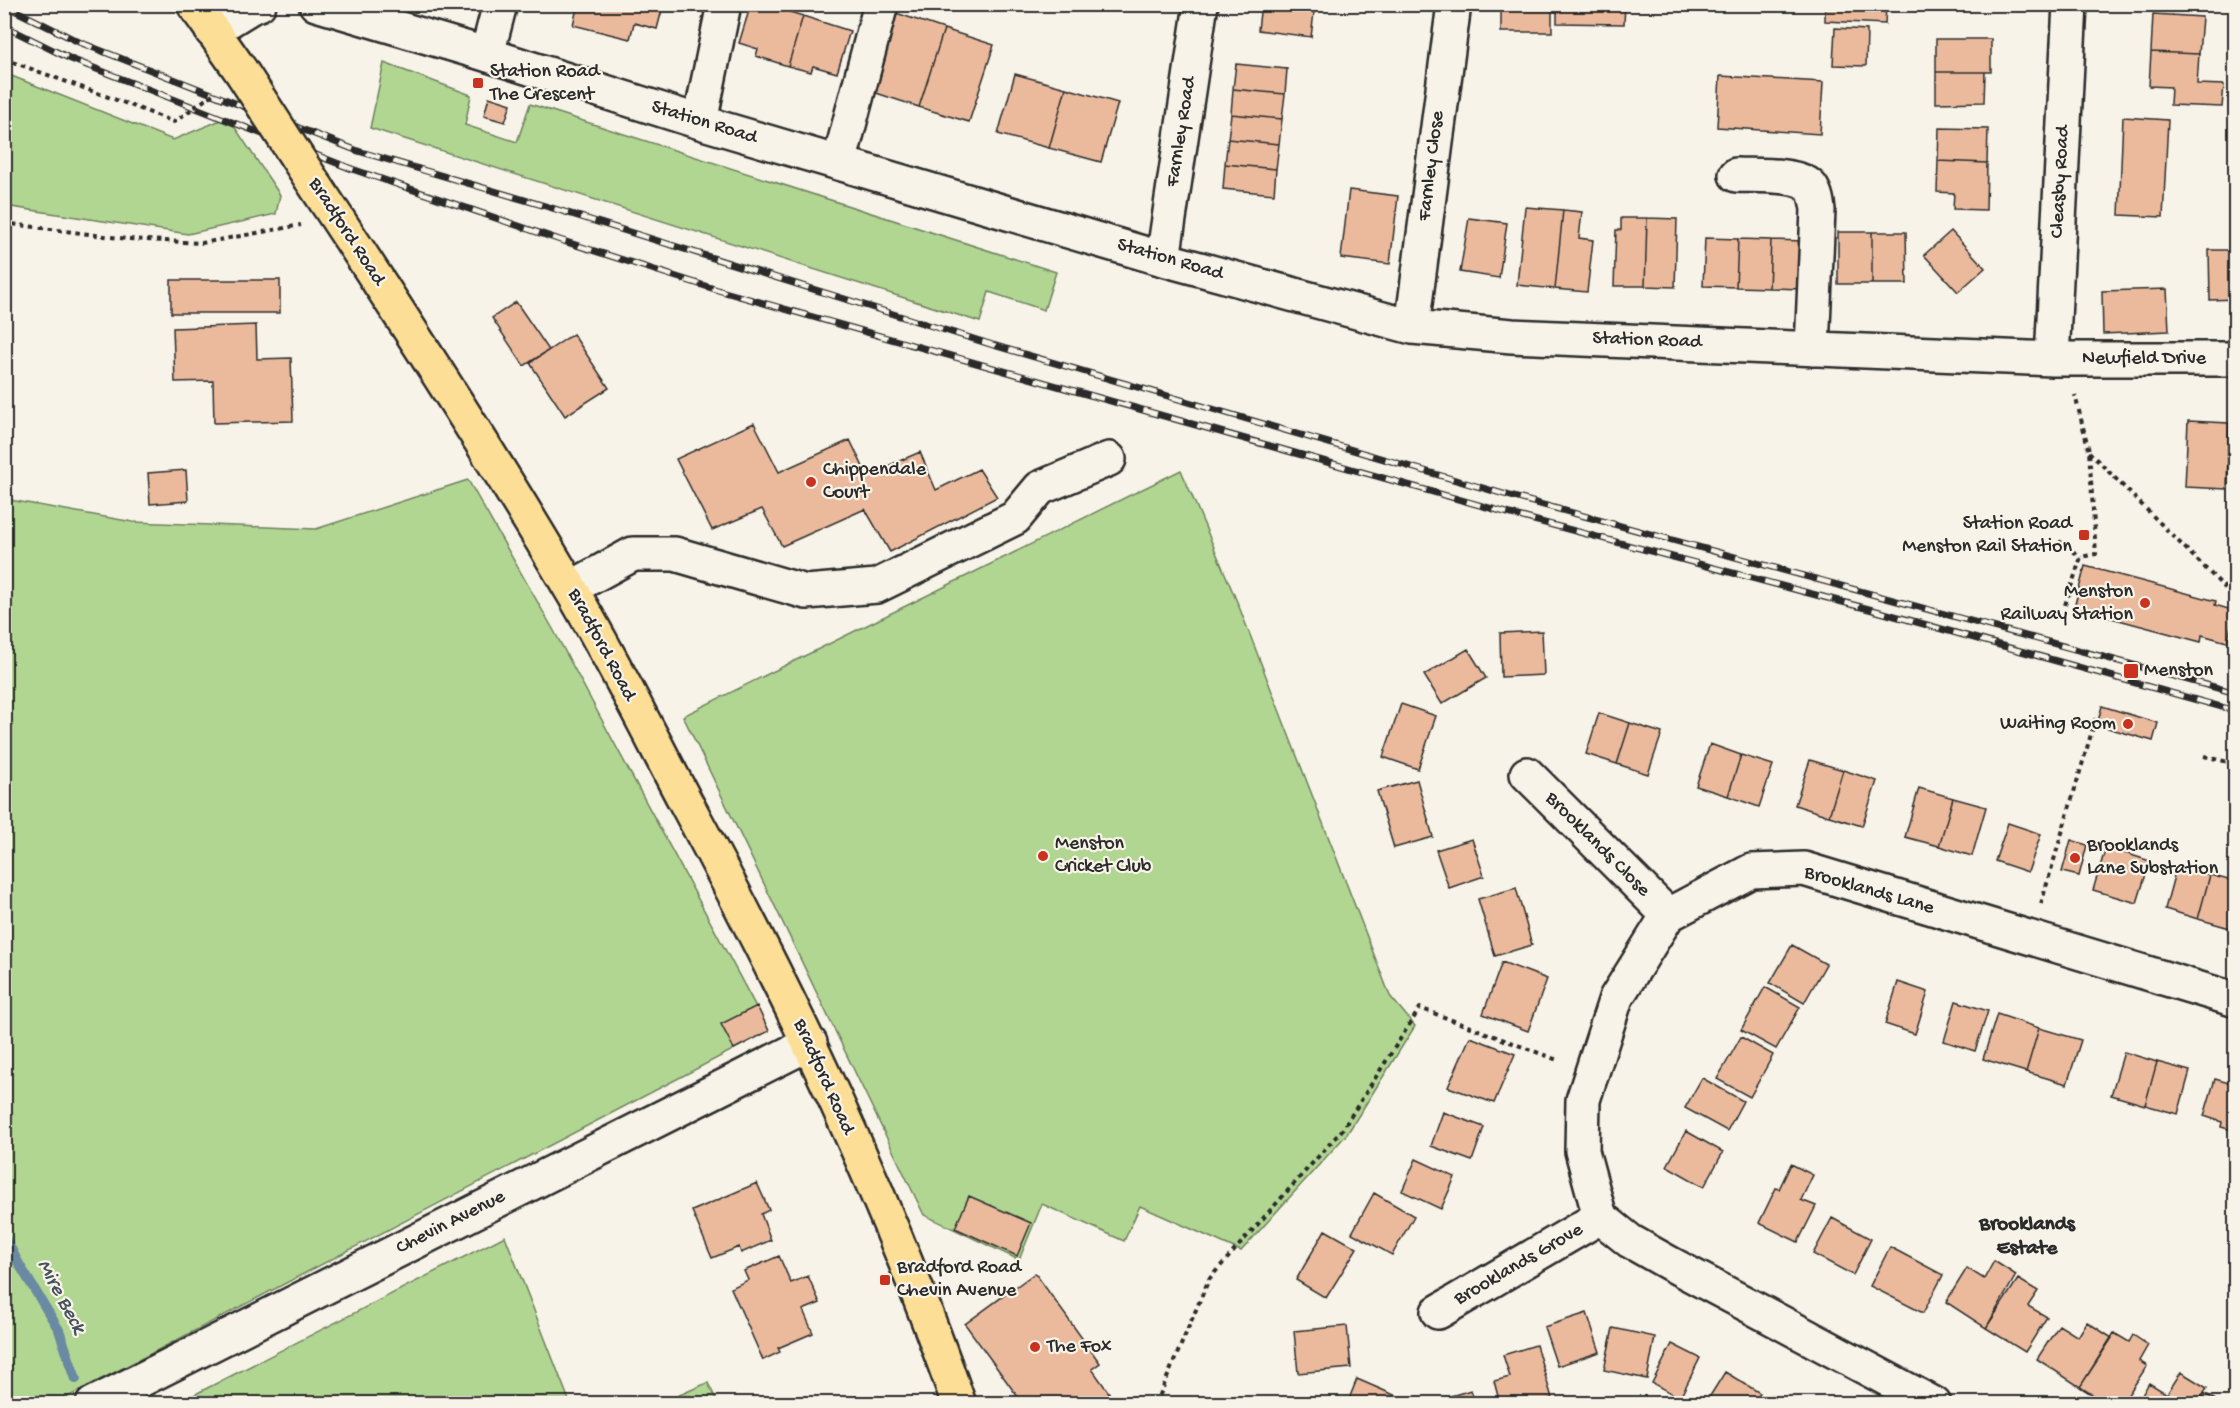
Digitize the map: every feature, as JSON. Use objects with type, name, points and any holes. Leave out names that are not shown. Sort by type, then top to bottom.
[{"type":"main road","name":"Bradford Road","points":[[194,4],[212,31],[230,81],[311,179],[338,219],[480,440],[571,588],[723,871],[810,1043],[901,1251],[932,1327],[958,1404]]},
{"type":"main road","name":"Bradford Road","points":[[932,1327],[983,1404]]},
{"type":"street","points":[[212,31],[259,4]]},
{"type":"street","name":"Station Road","points":[[316,4],[487,54],[700,122],[1163,259],[1412,327],[1512,336],[2052,359]]},
{"type":"street","points":[[487,54],[500,4]]},
{"type":"street","points":[[700,122],[724,4]]},
{"type":"street","points":[[839,163],[881,4]]},
{"type":"street","name":"Farnley Road","points":[[1163,259],[1201,4]]},
{"type":"street","name":"Farnley Close","points":[[1412,327],[1454,4]]},
{"type":"street","name":"Cleasby Road","points":[[2052,359],[2070,4]]},
{"type":"street","points":[[1736,175],[1796,179],[1812,188],[1818,210],[1812,349]]},
{"type":"street","name":"Newfield Drive","points":[[2052,359],[2235,359]]},
{"type":"street","points":[[571,588],[633,555],[643,554],[675,554],[806,592],[877,586],[1015,518],[1040,488],[1109,459]]},
{"type":"street","name":"Brooklands Close","points":[[1527,774],[1668,915]]},
{"type":"street","name":"Brooklands Lane","points":[[1600,1217],[1582,1151],[1583,1100],[1616,998],[1668,915],[1750,871],[1804,869],[2235,1000]]},
{"type":"street","name":"Chevin Avenue","points":[[93,1404],[810,1043]]},
{"type":"street","points":[[1600,1217],[1630,1240],[1669,1263],[1934,1404]]},
{"type":"street","name":"Brooklands Grove","points":[[1438,1312],[1600,1217]]},
{"type":"path","points":[[4,59],[174,122],[230,81]]},
{"type":"path","points":[[4,223],[127,239],[202,243],[338,219]]},
{"type":"path","points":[[2052,359],[2073,384],[2089,451],[2096,554],[2081,557],[2059,541]]},
{"type":"path","points":[[2089,451],[2232,595],[2235,602]]},
{"type":"path","points":[[2065,605],[2081,557]]},
{"type":"path","points":[[2031,939],[2097,714]]},
{"type":"path","points":[[2204,756],[2235,764]]},
{"type":"path","points":[[1156,1404],[1209,1279],[1342,1130],[1420,1008],[1591,1073]]},
{"type":"green space","points":[[384,63],[471,95],[465,125],[517,142],[530,104],[1056,272],[1044,310],[989,292],[980,322],[370,128]]},
{"type":"green space","points":[[4,73],[173,140],[228,117],[280,195],[276,214],[188,234],[5,206]]},
{"type":"green space","name":"Menston Cricket Club","points":[[1181,470],[1238,604],[1390,996],[1415,1026],[1347,1134],[1241,1251],[1140,1206],[1124,1241],[1042,1204],[1019,1260],[924,1215],[683,716]]},
{"type":"green space","points":[[468,480],[553,629],[769,1031],[56,1403],[5,1403],[4,499],[133,522],[316,529]]},
{"type":"green space","points":[[505,1236],[570,1403],[178,1403]]},
{"type":"green space","points":[[707,1383],[718,1403],[661,1403]]},
{"type":"building","points":[[578,4],[655,4],[663,6],[657,29],[634,23],[630,39],[573,25]]},
{"type":"building","points":[[751,4],[764,4],[803,16],[788,66],[756,56],[758,49],[739,43]]},
{"type":"building","points":[[1261,4],[1315,4],[1311,37],[1258,30]]},
{"type":"building","points":[[1501,4],[1552,4],[1552,32],[1501,32]]},
{"type":"building","points":[[1557,4],[1625,4],[1624,24],[1557,23]]},
{"type":"building","points":[[1825,4],[1886,4],[1885,24],[1825,21]]},
{"type":"building","points":[[893,12],[944,29],[919,107],[867,90]]},
{"type":"building","points":[[2153,14],[2202,17],[2199,54],[2151,52]]},
{"type":"building","points":[[803,16],[850,31],[837,73],[813,66],[811,72],[788,66]]},
{"type":"building","points":[[1835,28],[1867,30],[1866,66],[1833,65]]},
{"type":"building","points":[[944,29],[994,45],[969,122],[919,107]]},
{"type":"building","points":[[1936,39],[1991,39],[1991,72],[1936,72]]},
{"type":"building","points":[[2151,52],[2199,54],[2197,84],[2224,85],[2222,107],[2170,105],[2171,87],[2149,86]]},
{"type":"building","points":[[1236,64],[1287,69],[1285,94],[1233,89]]},
{"type":"building","points":[[1936,72],[1985,72],[1984,102],[1936,103]]},
{"type":"building","points":[[1015,74],[1066,88],[1049,148],[998,134]]},
{"type":"building","points":[[1720,76],[1823,82],[1820,134],[1717,127]]},
{"type":"building","points":[[1066,88],[1118,103],[1101,162],[1049,148]]},
{"type":"building","points":[[1233,89],[1285,94],[1282,119],[1231,114]]},
{"type":"building","points":[[489,97],[511,104],[505,122],[484,116]]},
{"type":"building","points":[[1231,114],[1282,119],[1279,144],[1228,139]]},
{"type":"building","points":[[2123,117],[2168,120],[2163,217],[2119,215]]},
{"type":"building","points":[[1939,128],[1988,129],[1987,163],[1938,161]]},
{"type":"building","points":[[1228,139],[1279,144],[1276,169],[1225,164]]},
{"type":"building","points":[[1938,161],[1987,163],[1986,210],[1953,209],[1954,193],[1937,192]]},
{"type":"building","points":[[1225,164],[1276,169],[1274,194],[1223,189]]},
{"type":"building","points":[[1349,190],[1398,196],[1390,264],[1341,258]]},
{"type":"building","points":[[1525,207],[1563,210],[1555,289],[1517,285]]},
{"type":"building","points":[[1563,210],[1582,212],[1579,238],[1593,240],[1587,292],[1555,289]]},
{"type":"building","points":[[1469,218],[1507,223],[1499,278],[1460,272]]},
{"type":"building","points":[[1621,218],[1647,218],[1645,286],[1614,286],[1616,230],[1621,230]]},
{"type":"building","points":[[1647,218],[1677,219],[1675,287],[1645,286]]},
{"type":"building","points":[[1951,231],[1985,268],[1958,292],[1924,255]]},
{"type":"building","points":[[1838,232],[1872,232],[1872,284],[1838,284]]},
{"type":"building","points":[[1872,232],[1906,232],[1907,284],[1872,284]]},
{"type":"building","points":[[1705,238],[1738,239],[1736,287],[1703,286]]},
{"type":"building","points":[[1738,239],[1771,240],[1769,288],[1736,287]]},
{"type":"building","points":[[1771,240],[1804,241],[1802,289],[1769,288]]},
{"type":"building","points":[[2209,250],[2236,250],[2236,299],[2210,300]]},
{"type":"building","points":[[171,280],[280,280],[280,313],[171,313]]},
{"type":"building","points":[[2167,289],[2169,331],[2103,334],[2102,291]]},
{"type":"building","points":[[516,302],[549,350],[524,366],[492,318]]},
{"type":"building","points":[[256,325],[257,359],[291,358],[293,421],[214,423],[213,381],[175,382],[173,328]]},
{"type":"building","points":[[573,334],[609,388],[565,416],[530,363]]},
{"type":"building","points":[[2188,421],[2229,423],[2227,489],[2185,487]]},
{"type":"building","name":"Chippendale Court","points":[[754,423],[779,472],[850,440],[867,475],[920,452],[936,490],[979,469],[997,497],[890,552],[865,509],[782,546],[762,509],[712,530],[676,459]]},
{"type":"building","points":[[186,470],[188,501],[150,504],[148,473]]},
{"type":"building","name":"Menston Railway Station","points":[[2085,566],[2216,601],[2215,605],[2235,611],[2227,642],[2202,635],[2201,642],[2074,608]]},
{"type":"building","points":[[1542,631],[1544,675],[1501,677],[1500,633]]},
{"type":"building","points":[[1468,649],[1486,678],[1442,704],[1424,675]]},
{"type":"building","points":[[1401,704],[1436,716],[1418,769],[1383,757]]},
{"type":"building","name":"Waiting Room","points":[[2102,706],[2158,723],[2153,741],[2097,725]]},
{"type":"building","points":[[1599,713],[1630,723],[1617,764],[1586,754]]},
{"type":"building","points":[[1630,723],[1662,733],[1648,774],[1617,764]]},
{"type":"building","points":[[1710,744],[1741,755],[1728,796],[1696,786]]},
{"type":"building","points":[[1741,755],[1773,765],[1759,807],[1728,796]]},
{"type":"building","points":[[1810,760],[1843,770],[1829,816],[1795,805]]},
{"type":"building","points":[[1843,770],[1877,781],[1862,826],[1829,816]]},
{"type":"building","points":[[1417,780],[1433,837],[1394,848],[1377,791]]},
{"type":"building","points":[[1919,788],[1953,798],[1939,846],[1905,837]]},
{"type":"building","points":[[1953,798],[1986,807],[1972,856],[1939,846]]},
{"type":"building","points":[[2008,823],[2041,834],[2028,872],[1995,861]]},
{"type":"building","points":[[1472,839],[1484,876],[1449,888],[1436,850]]},
{"type":"building","name":"Brooklands Lane Substation","points":[[2071,840],[2087,845],[2079,876],[2062,872]]},
{"type":"building","points":[[2106,847],[2150,861],[2137,903],[2093,890]]},
{"type":"building","points":[[2177,865],[2210,875],[2198,919],[2165,909]]},
{"type":"building","points":[[2210,875],[2236,882],[2236,911],[2230,928],[2198,919]]},
{"type":"building","points":[[1516,888],[1532,945],[1495,956],[1478,899]]},
{"type":"building","points":[[1792,945],[1826,964],[1804,1003],[1770,983]]},
{"type":"building","points":[[1502,962],[1547,979],[1528,1031],[1483,1014]]},
{"type":"building","points":[[1898,982],[1928,992],[1915,1034],[1885,1024]]},
{"type":"building","points":[[1765,987],[1800,1007],[1776,1049],[1741,1030]]},
{"type":"building","points":[[1956,1001],[1988,1011],[1975,1051],[1944,1041]]},
{"type":"building","points":[[757,1006],[769,1031],[734,1049],[721,1024]]},
{"type":"building","points":[[1997,1014],[2039,1028],[2026,1072],[1983,1059]]},
{"type":"building","points":[[2039,1028],[2081,1040],[2067,1084],[2026,1072]]},
{"type":"building","points":[[1470,1037],[1515,1054],[1494,1103],[1448,1087]]},
{"type":"building","points":[[1741,1037],[1773,1055],[1750,1097],[1717,1079]]},
{"type":"building","points":[[2124,1052],[2157,1062],[2145,1105],[2111,1095]]},
{"type":"building","points":[[2157,1062],[2190,1071],[2178,1114],[2145,1105]]},
{"type":"building","points":[[1702,1078],[1743,1101],[1727,1131],[1685,1108]]},
{"type":"building","points":[[2215,1079],[2236,1085],[2236,1131],[2221,1127],[2222,1122],[2204,1116]]},
{"type":"building","points":[[1443,1112],[1484,1127],[1472,1161],[1431,1146]]},
{"type":"building","points":[[1686,1131],[1723,1152],[1704,1187],[1667,1166]]},
{"type":"building","points":[[1416,1159],[1455,1177],[1441,1209],[1402,1191]]},
{"type":"building","points":[[1791,1164],[1813,1175],[1801,1200],[1816,1206],[1798,1242],[1759,1223]]},
{"type":"building","points":[[757,1183],[769,1210],[761,1214],[771,1240],[741,1253],[739,1247],[712,1258],[692,1211]]},
{"type":"building","points":[[1374,1193],[1414,1216],[1392,1255],[1352,1233]]},
{"type":"building","points":[[969,1196],[1031,1223],[1017,1256],[955,1228]]},
{"type":"building","points":[[1832,1218],[1871,1239],[1853,1275],[1813,1254]]},
{"type":"building","points":[[1325,1230],[1357,1248],[1326,1298],[1296,1280]]},
{"type":"building","points":[[1890,1247],[1943,1275],[1923,1313],[1870,1286]]},
{"type":"building","points":[[779,1256],[791,1283],[808,1276],[820,1303],[803,1310],[813,1333],[778,1348],[780,1352],[763,1360],[731,1288],[748,1280],[744,1271]]},
{"type":"building","points":[[1994,1261],[2016,1275],[1986,1328],[1946,1302],[1967,1268],[1984,1279]]},
{"type":"building","name":"The Fox","points":[[1035,1273],[1100,1363],[1092,1369],[1117,1404],[1023,1404],[965,1324]]},
{"type":"building","points":[[2018,1279],[2038,1291],[2028,1306],[2047,1317],[2025,1352],[1986,1328]]},
{"type":"building","points":[[1587,1313],[1600,1352],[1557,1366],[1544,1327]]},
{"type":"building","points":[[2087,1322],[2112,1338],[2080,1387],[2037,1359],[2059,1325],[2078,1337]]},
{"type":"building","points":[[1347,1326],[1351,1368],[1298,1373],[1294,1331]]},
{"type":"building","points":[[1613,1328],[1655,1337],[1647,1379],[1604,1370]]},
{"type":"building","points":[[2114,1333],[2129,1342],[2133,1335],[2148,1345],[2139,1361],[2147,1366],[2122,1404],[2107,1404],[2080,1387]]},
{"type":"building","points":[[1672,1344],[1700,1358],[1680,1398],[1652,1383]]},
{"type":"building","points":[[1536,1345],[1552,1398],[1533,1404],[1500,1404],[1494,1381],[1510,1377],[1503,1355]]},
{"type":"building","points":[[1725,1372],[1760,1393],[1754,1404],[1705,1404]]},
{"type":"building","points":[[2181,1372],[2207,1388],[2198,1404],[2137,1404],[2149,1383],[2167,1394]]},
{"type":"building","points":[[1357,1379],[1408,1401],[1407,1404],[1347,1404]]},
{"type":"building","points":[[1471,1390],[1475,1404],[1432,1404],[1431,1402]]},
{"type":"building","points":[[2204,1393],[2222,1404],[2198,1404]]},
{"type":"building","points":[[1771,1395],[1787,1404],[1766,1404]]},
{"type":"waterway","name":"Mire Beck","points":[[4,1236],[59,1330],[76,1379]]},
{"type":"railway","points":[[4,5],[79,42],[358,151],[552,208],[993,345],[1514,497],[2236,693]]},
{"type":"railway","points":[[4,26],[71,59],[352,169],[560,240],[721,291],[1511,514],[1884,613],[2236,711]]},
{"type":"place","name":"Station Road The Crescent","points":[[478,83]]},
{"type":"place","name":"Chippendale Court","points":[[811,482]]},
{"type":"place","name":"Station Road Menston Rail Station","points":[[2084,535]]},
{"type":"place","name":"Menston Railway Station","points":[[2145,603]]},
{"type":"place","name":"Menston","points":[[2131,671]]},
{"type":"place","name":"Waiting Room","points":[[2128,724]]},
{"type":"place","name":"Menston Cricket Club","points":[[1043,856]]},
{"type":"place","name":"Brooklands Lane Substation","points":[[2075,858]]},
{"type":"place","name":"Bradford Road Chevin Avenue","points":[[885,1280]]},
{"type":"place","name":"The Fox","points":[[1035,1347]]},
{"type":"district","name":"Brooklands Estate","points":[[2027,1237]]}]
